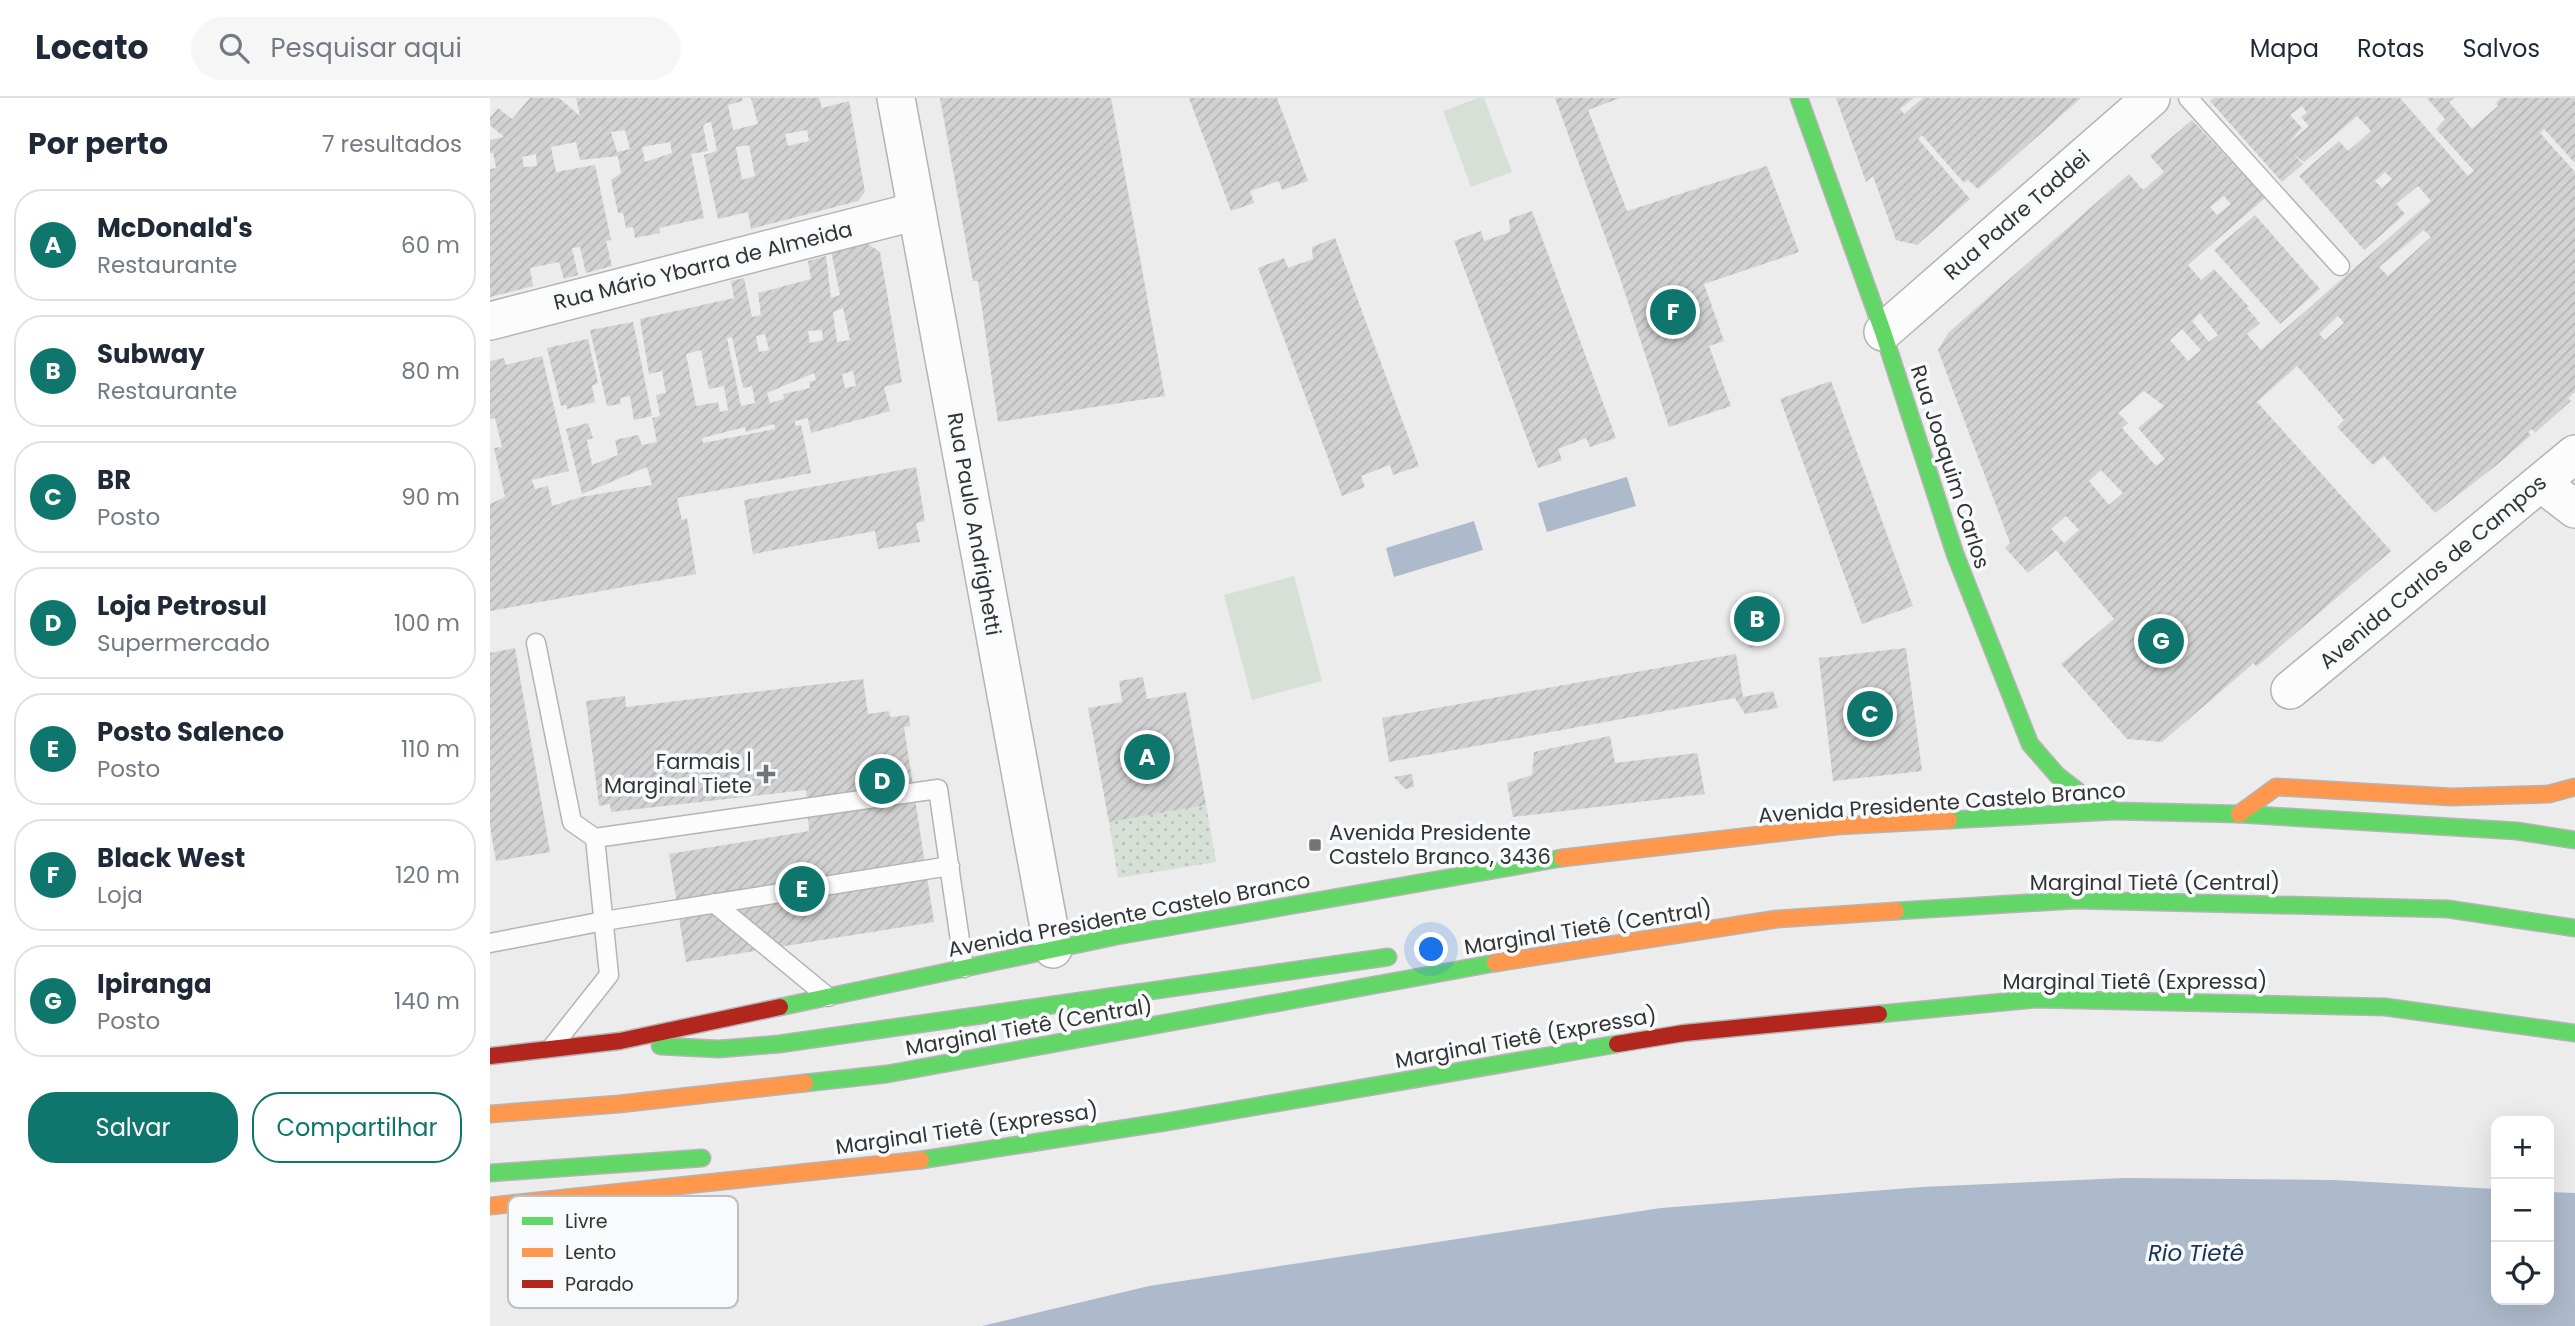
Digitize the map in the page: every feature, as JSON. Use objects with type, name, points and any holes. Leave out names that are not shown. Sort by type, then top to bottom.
[{"type":"main road","name":"Rua Joaquim Carlos","points":[[1798,98],[1883,332],[1955,554],[2030,744],[2057,775],[2075,789],[2115,811]]},
{"type":"main road","points":[[2239,814],[2276,787],[2452,797],[2549,794],[2575,787]]},
{"type":"main road","name":"Avenida Presidente Castelo Branco","points":[[490,1056],[620,1041],[1054,949],[1587,854],[1837,826],[2115,811],[2239,814],[2517,831],[2575,840]]},
{"type":"main road","name":"Marginal Tietê (Central)","points":[[490,1114],[619,1104],[887,1074],[1505,961],[1777,919],[2076,900],[2448,909],[2575,929]]},
{"type":"main road","points":[[620,1041],[690,1050],[742,1048],[953,1021],[1405,954]]},
{"type":"main road","points":[[1457,954],[1505,961]]},
{"type":"main road","name":"Marginal Tietê (Expressa)","points":[[586,1196],[902,1163],[1166,1122],[1684,1033],[2035,999],[2385,1007],[2575,1033]]},
{"type":"main road","points":[[839,1151],[902,1163]]},
{"type":"main road","points":[[490,1173],[720,1157]]},
{"type":"main road","name":"Marginal Tietê (Expressa)","points":[[490,1206],[508,1204]]},
{"type":"street","name":"Rua Paulo Andrighetti","points":[[896,98],[1054,949]]},
{"type":"street","name":"Rua Padre Taddei","points":[[1883,332],[2151,98]]},
{"type":"street","name":"Rua Mário Ybarra de Almeida","points":[[490,321],[917,211]]},
{"type":"street","name":"Avenida Carlos de Campos","points":[[2290,690],[2575,454]]},
{"type":"street","points":[[2541,483],[2575,509]]},
{"type":"lane","points":[[2188,98],[2340,266]]},
{"type":"lane","points":[[536,643],[572,822],[595,838],[938,789],[964,968]]},
{"type":"lane","points":[[551,1049],[609,975],[595,838]]},
{"type":"lane","points":[[490,943],[604,921],[950,866]]},
{"type":"lane","points":[[714,903],[828,997]]},
{"type":"shaded area","points":[[1484,98],[1512,172],[1471,187],[1443,111]]},
{"type":"shaded area","points":[[1294,576],[1322,681],[1252,700],[1224,595]]},
{"type":"shaded area","points":[[1206,805],[1216,862],[1118,878],[1109,822]]},
{"type":"water","points":[[1627,477],[1636,506],[1547,532],[1538,503]]},
{"type":"water","points":[[1474,521],[1483,550],[1394,577],[1386,548]]},
{"type":"water","name":"Rio Tietê","points":[[2125,1178],[2334,1180],[2491,1189],[2491,1305],[2554,1305],[2554,1192],[2575,1193],[2575,1326],[982,1326],[1149,1286],[1661,1208],[1922,1187]]},
{"type":"building","points":[[530,98],[559,98],[580,116],[576,98],[742,98],[743,101],[728,105],[733,130],[758,124],[751,98],[819,98],[822,108],[849,101],[865,192],[858,201],[751,229],[748,212],[718,219],[704,155],[717,151],[711,122],[706,123],[703,126],[708,151],[691,154],[704,218],[659,228],[660,233],[635,238],[633,227],[626,228],[623,213],[618,213],[611,180],[621,173],[618,156],[580,160],[576,142],[551,147],[556,172],[595,165],[611,240],[606,241],[612,266],[586,273],[580,247],[572,248],[578,275],[564,279],[559,262],[530,268],[533,286],[490,297],[490,169],[496,168],[493,153],[490,153],[490,140],[504,137],[490,125],[490,118],[498,108],[512,119]],"holes":[[[625,130],[630,149],[617,152],[611,132]],[[807,130],[809,141],[788,146],[785,134]],[[670,142],[672,153],[645,162],[642,147]],[[749,145],[755,176],[742,180],[736,147]],[[536,154],[537,166],[524,167],[522,157]]]},
{"type":"building","points":[[940,98],[1111,98],[1165,396],[998,422],[978,281],[973,281]]},
{"type":"building","points":[[1189,98],[1277,98],[1308,181],[1282,190],[1279,181],[1250,191],[1254,203],[1231,211]]},
{"type":"building","points":[[1555,98],[1620,98],[1588,110],[1627,211],[1767,166],[1799,252],[1704,284],[1724,341],[1709,346],[1731,406],[1669,427],[1619,275]]},
{"type":"building","points":[[1836,98],[1914,98],[1900,109],[1904,114],[1923,98],[2081,98],[1978,189],[1968,180],[1964,183],[1922,135],[1918,139],[1970,199],[1917,245],[1896,240],[1873,176],[1866,182]]},
{"type":"building","points":[[2214,98],[2400,98],[2468,176],[2474,171],[2436,129],[2445,119],[2427,98],[2454,98],[2449,102],[2472,129],[2498,106],[2496,103],[2501,98],[2575,98],[2575,163],[2544,129],[2540,133],[2575,172],[2575,392],[2568,398],[2571,401],[2535,433],[2532,429],[2528,432],[2531,435],[2498,464],[2435,513],[2384,456],[2373,465],[2337,427],[2344,420],[2297,366],[2257,402],[2391,551],[2268,657],[2256,667],[2254,663],[2162,742],[2127,739],[2061,664],[2114,619],[2056,550],[2028,573],[2005,548],[2010,543],[1938,350],[1948,333],[2129,174],[2143,190],[2164,172],[2150,156],[2192,120],[2265,198],[2188,265],[2201,280],[2214,269],[2249,307],[2247,308],[2260,323],[2247,334],[2261,350],[2431,201],[2418,186],[2396,204],[2405,214],[2364,250],[2299,176],[2339,141],[2348,151],[2371,131],[2357,116],[2304,162],[2293,154],[2303,164],[2282,182],[2210,101]],"holes":[[[2302,106],[2307,113],[2301,117],[2309,126],[2287,144],[2302,128],[2290,115]],[[2385,172],[2392,179],[2382,188],[2375,181]],[[2224,196],[2231,204],[2217,215],[2210,207]],[[2424,230],[2431,237],[2388,276],[2379,267]],[[2200,313],[2218,335],[2209,342],[2192,321]],[[2338,316],[2344,323],[2325,340],[2319,334]],[[2182,329],[2201,350],[2188,361],[2170,340]],[[2144,391],[2164,406],[2138,428],[2165,459],[2156,466],[2122,428],[2128,423],[2118,413]],[[2101,470],[2123,493],[2109,505],[2089,481]],[[2066,516],[2079,530],[2064,543],[2051,529]]]},
{"type":"building","points":[[1532,211],[1616,438],[1590,447],[1586,438],[1558,449],[1562,460],[1538,468],[1454,241],[1481,231],[1484,241],[1510,232],[1509,219]]},
{"type":"building","points":[[2255,215],[2320,289],[2280,324],[2214,250]]},
{"type":"building","points":[[1335,238],[1419,466],[1393,475],[1390,465],[1361,476],[1365,487],[1342,496],[1258,268],[1284,258],[1288,268],[1313,259],[1312,247]]},
{"type":"building","points":[[866,243],[880,252],[902,382],[884,387],[890,411],[811,433],[808,418],[795,421],[795,426],[801,425],[811,473],[677,498],[682,520],[687,518],[696,574],[490,611],[490,504],[505,497],[494,448],[502,447],[495,418],[490,419],[490,361],[504,358],[506,365],[542,356],[569,471],[532,480],[535,489],[548,486],[552,506],[581,497],[652,485],[647,467],[582,494],[566,429],[588,423],[593,438],[587,440],[592,465],[618,455],[615,440],[638,435],[642,445],[657,442],[652,418],[660,416],[656,395],[666,393],[662,371],[649,374],[640,319],[734,298],[731,281],[744,278],[752,317],[761,315],[758,293],[811,279],[808,261],[826,256],[831,298],[840,295],[831,251]],"holes":[[[843,308],[850,340],[837,342],[833,312]],[[822,330],[823,340],[810,343],[808,331]],[[765,334],[769,350],[759,352],[756,336]],[[732,337],[743,388],[752,386],[755,403],[741,406],[727,338]],[[701,350],[709,389],[724,386],[728,410],[720,412],[718,402],[696,406],[686,354]],[[853,371],[856,386],[845,388],[842,374]],[[814,373],[816,380],[809,382],[810,388],[783,394],[784,399],[770,403],[767,393]],[[774,424],[775,429],[703,443],[702,438],[745,427],[746,432]]]},
{"type":"building","points":[[633,322],[652,416],[634,420],[630,396],[620,398],[621,404],[607,406],[590,330]]},
{"type":"building","points":[[588,339],[598,383],[592,386],[595,402],[567,409],[566,405],[561,406],[547,348]]},
{"type":"building","points":[[1831,381],[1913,606],[1862,624],[1780,399]]},
{"type":"building","points":[[916,467],[925,521],[916,523],[920,542],[878,549],[875,531],[753,554],[744,500]]},
{"type":"building","points":[[1764,592],[1778,636],[1750,648],[1735,601]]},
{"type":"building","points":[[515,648],[550,852],[496,861],[490,826],[490,653]]},
{"type":"building","points":[[1906,648],[1922,771],[1833,781],[1819,658]]},
{"type":"building","points":[[1736,654],[1743,697],[1773,691],[1778,708],[1745,714],[1735,698],[1389,762],[1382,718]]},
{"type":"building","points":[[1143,677],[1147,699],[1186,692],[1206,805],[1109,822],[1088,708],[1122,702],[1119,681]]},
{"type":"building","points":[[863,679],[868,714],[889,711],[890,717],[909,715],[910,726],[904,727],[934,922],[686,962],[669,854],[809,831],[806,790],[611,812],[610,804],[599,806],[586,701],[625,696],[626,707]]},
{"type":"building","points":[[1610,736],[1615,763],[1697,753],[1705,794],[1513,817],[1507,783],[1532,775],[1534,752]]},
{"type":"building","points":[[1412,774],[1414,787],[1405,789],[1394,777]]},
{"type":"traffic: fast","points":[[1799,98],[1883,332],[1955,554],[2030,744],[2057,775],[2084,796],[2115,811]]},
{"type":"traffic: fast","points":[[1949,820],[2115,811],[2239,814],[2517,831],[2575,840]]},
{"type":"traffic: fast","points":[[780,1007],[1117,936],[1562,858]]},
{"type":"traffic: fast","points":[[1896,911],[2076,900],[2448,909],[2575,928]]},
{"type":"traffic: fast","points":[[660,1046],[719,1049],[779,1044],[1388,957]]},
{"type":"traffic: fast","points":[[805,1083],[887,1074],[1495,963]]},
{"type":"traffic: fast","points":[[1879,1014],[2035,999],[2385,1007],[2575,1033]]},
{"type":"traffic: fast","points":[[921,1160],[1166,1122],[1617,1044]]},
{"type":"traffic: fast","points":[[490,1173],[702,1158]]},
{"type":"traffic: slow","points":[[2239,814],[2276,787],[2452,797],[2549,794],[2575,787]]},
{"type":"traffic: slow","points":[[1562,858],[1837,826],[1949,820]]},
{"type":"traffic: slow","points":[[1495,963],[1777,919],[1896,911]]},
{"type":"traffic: slow","points":[[490,1114],[619,1104],[805,1083]]},
{"type":"traffic: slow","points":[[584,1196],[921,1160]]},
{"type":"traffic: slow","points":[[490,1206],[508,1204]]},
{"type":"traffic: jam","points":[[490,1056],[620,1041],[780,1007]]},
{"type":"traffic: jam","points":[[1617,1044],[1684,1033],[1879,1014]]},
{"type":"place","name":"Black West","points":[[1673,312]]},
{"type":"place","name":"Subway","points":[[1757,619]]},
{"type":"place","name":"Ipiranga","points":[[2161,641]]},
{"type":"place","name":"BR","points":[[1870,714]]},
{"type":"place","name":"McDonald's","points":[[1147,757]]},
{"type":"place","name":"Farmais | Marginal Tiete","points":[[766,774]]},
{"type":"place","name":"Loja Petrosul","points":[[882,781]]},
{"type":"place","name":"Avenida Presidente Castelo Branco, 3436","points":[[1315,845]]},
{"type":"place","name":"Posto Salenco","points":[[802,889]]}]
